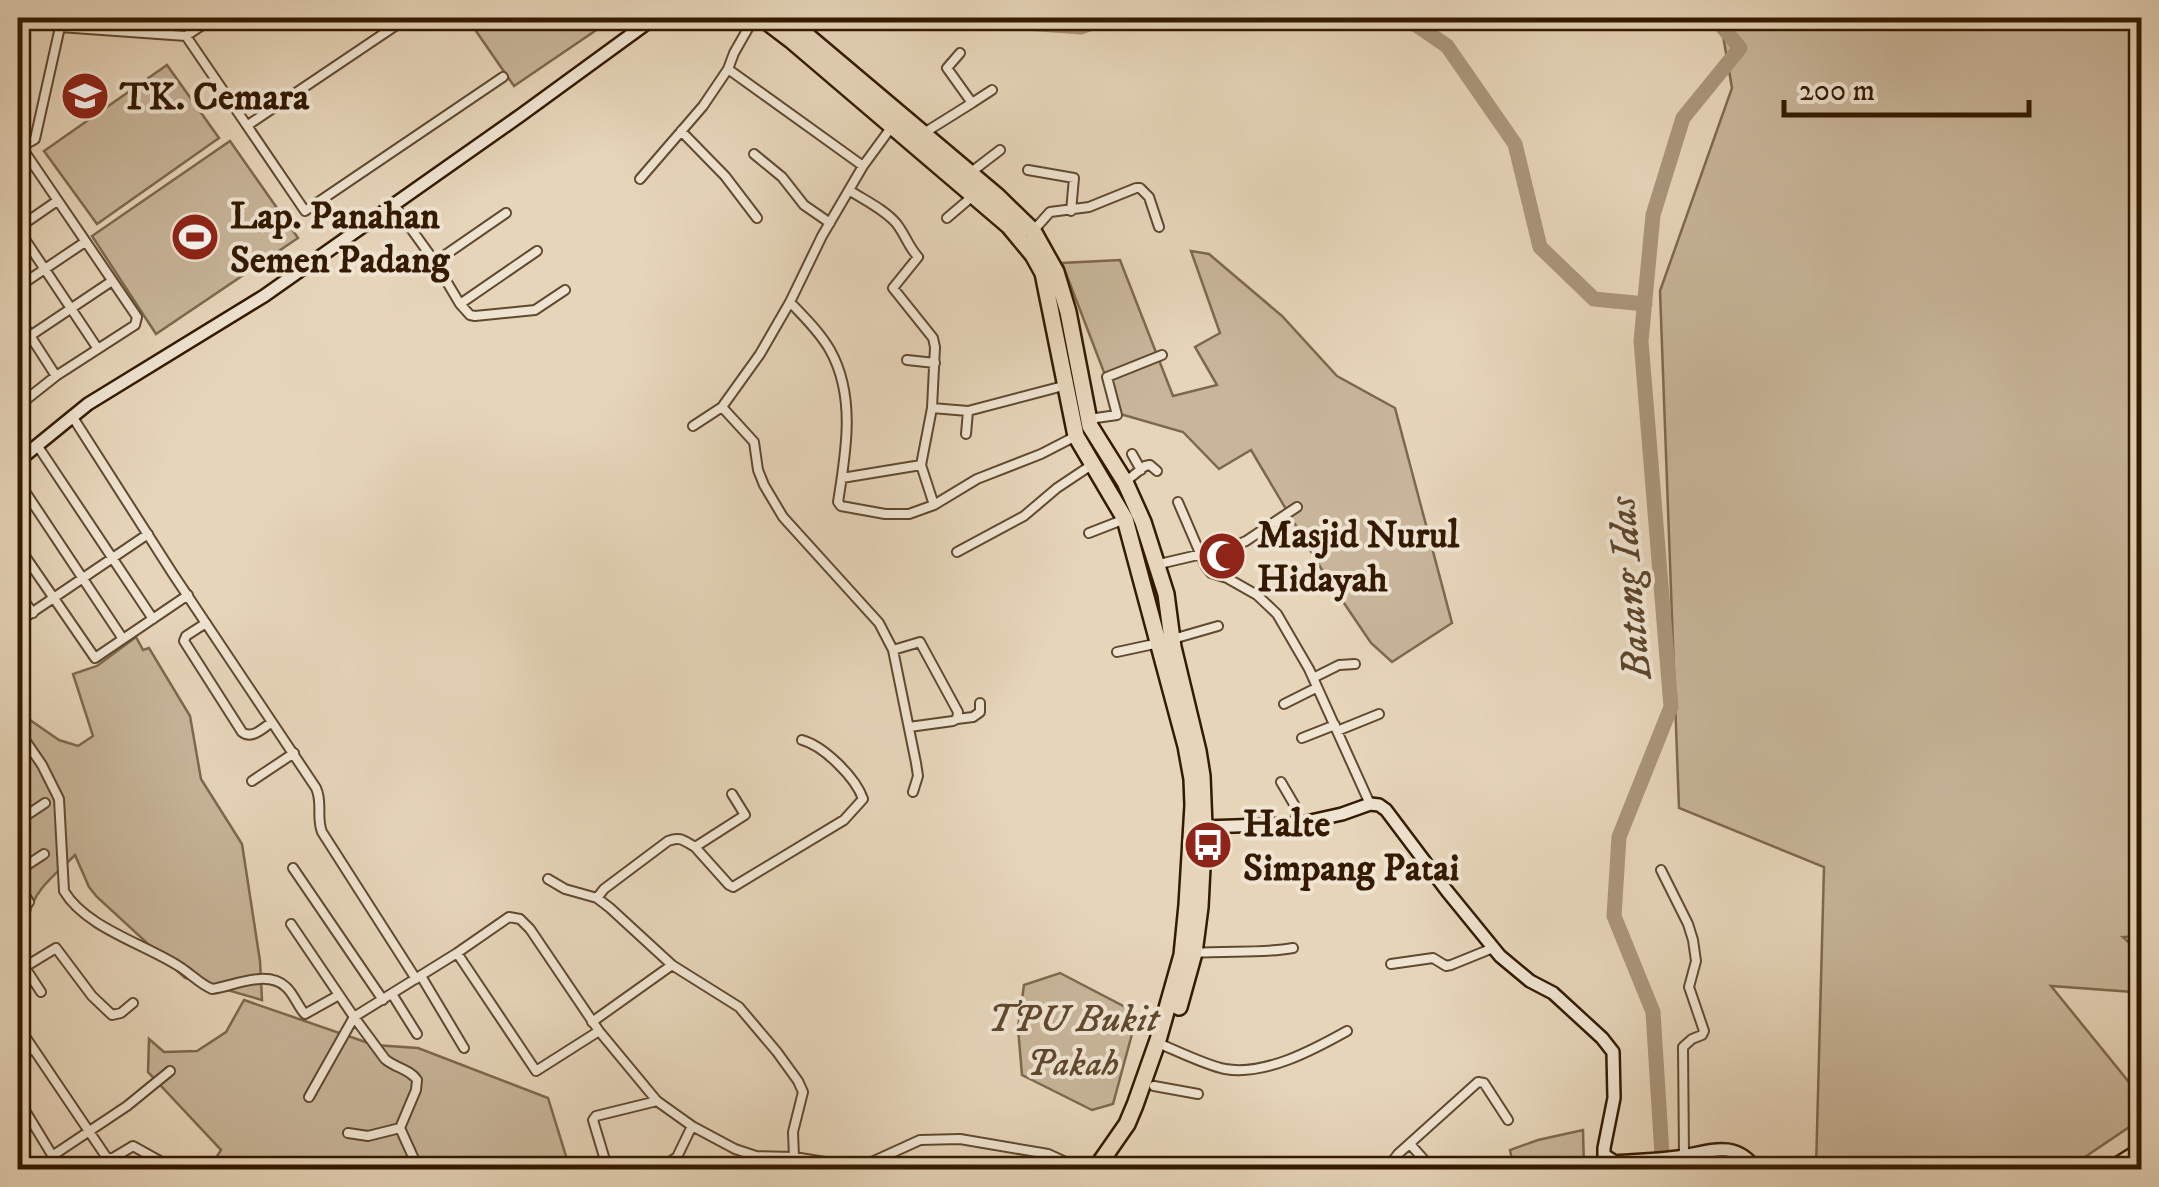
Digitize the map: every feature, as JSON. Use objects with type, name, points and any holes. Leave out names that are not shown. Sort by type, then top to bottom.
[{"type":"highway","points":[[758,18],[897,121],[924,133],[1033,231],[1056,272],[1068,312],[1090,426],[1125,482],[1143,522],[1166,594],[1165,641],[1192,779],[1194,953],[1154,1086],[1140,1120],[1108,1169]]},
{"type":"highway","points":[[786,18],[1009,226],[1033,255],[1040,268],[1076,436],[1125,518],[1198,751],[1204,827],[1194,906],[1144,1082],[1108,1169]]},
{"type":"street","points":[[18,162],[22,148],[35,139],[57,22],[186,36],[213,18]]},
{"type":"street","points":[[248,125],[406,18]]},
{"type":"street","points":[[18,461],[102,395],[264,296],[654,18]]},
{"type":"street","points":[[640,179],[703,106],[758,18]]},
{"type":"street","points":[[186,36],[303,209],[309,211],[503,77]]},
{"type":"street","points":[[960,53],[947,68],[972,102]]},
{"type":"street","points":[[728,68],[863,166]]},
{"type":"street","points":[[924,133],[992,90]]},
{"type":"street","points":[[693,426],[722,407],[760,354],[863,166],[897,121]]},
{"type":"street","points":[[681,132],[725,176],[757,218]]},
{"type":"street","points":[[18,406],[137,321],[22,148]]},
{"type":"street","points":[[970,173],[1000,150]]},
{"type":"street","points":[[754,154],[782,178],[804,206],[830,223]]},
{"type":"street","points":[[1028,170],[1074,178],[1071,210]]},
{"type":"street","points":[[1033,231],[1050,212],[1089,207],[1140,188],[1149,198],[1159,227]]},
{"type":"street","points":[[849,190],[891,218],[918,257],[892,288],[933,338],[932,408],[920,465],[934,505]]},
{"type":"street","points":[[947,218],[974,196]]},
{"type":"street","points":[[57,200],[18,228],[98,348]]},
{"type":"street","points":[[394,205],[470,315],[534,310],[565,290]]},
{"type":"street","points":[[435,262],[506,213]]},
{"type":"street","points":[[18,287],[85,242]]},
{"type":"street","points":[[460,304],[538,251]]},
{"type":"street","points":[[18,344],[112,281]]},
{"type":"street","points":[[790,302],[816,331],[838,368],[847,421],[840,506],[909,514],[1076,436]]},
{"type":"street","points":[[18,318],[56,376]]},
{"type":"street","points":[[1089,419],[1117,415],[1107,376],[1162,356]]},
{"type":"street","points":[[907,360],[935,363]]},
{"type":"street","points":[[932,408],[968,411],[1067,385]]},
{"type":"street","points":[[722,407],[754,442],[758,470],[770,497],[879,623],[894,650],[918,776],[913,792]]},
{"type":"street","points":[[966,434],[968,411]]},
{"type":"street","points":[[72,416],[294,752],[319,795],[322,832],[464,1048]]},
{"type":"street","points":[[36,446],[153,619]]},
{"type":"street","points":[[1132,454],[1141,470]]},
{"type":"street","points":[[957,552],[1024,516],[1093,464]]},
{"type":"street","points":[[842,478],[920,465]]},
{"type":"street","points":[[1125,482],[1150,466],[1157,471]]},
{"type":"street","points":[[18,481],[124,639]]},
{"type":"street","points":[[1178,502],[1210,573],[1243,586],[1277,614],[1315,683],[1370,804]]},
{"type":"street","points":[[1155,565],[1232,547],[1297,507]]},
{"type":"street","points":[[1088,533],[1125,518]]},
{"type":"street","points":[[18,622],[148,534]]},
{"type":"street","points":[[18,546],[94,658],[188,596]]},
{"type":"street","points":[[18,593],[33,613]]},
{"type":"street","points":[[206,624],[184,641],[242,732],[252,735],[272,722]]},
{"type":"street","points":[[1117,652],[1218,626]]},
{"type":"street","points":[[894,650],[920,642],[958,712],[957,719]]},
{"type":"street","points":[[1284,704],[1339,665],[1354,664]]},
{"type":"street","points":[[909,727],[976,716],[980,703]]},
{"type":"street","points":[[1302,738],[1379,714]]},
{"type":"street","points":[[18,730],[58,799],[64,891],[90,919],[148,948],[212,989],[256,979],[284,984],[305,1014],[339,994]]},
{"type":"street","points":[[597,898],[677,838],[695,847],[733,887],[844,820],[864,799],[863,794],[846,772],[811,742],[802,740]]},
{"type":"street","points":[[252,781],[294,752]]},
{"type":"street","points":[[1280,782],[1295,806],[1297,824]]},
{"type":"street","points":[[695,847],[744,815],[732,794]]},
{"type":"street","points":[[18,820],[45,803]]},
{"type":"street","points":[[1204,827],[1297,824],[1370,804],[1386,810],[1493,948],[1530,980],[1553,993],[1613,1052],[1614,1098],[1604,1155],[1615,1162],[1638,1163],[1728,1149],[1740,1152],[1757,1170]]},
{"type":"street","points":[[18,871],[44,854]]},
{"type":"street","points":[[292,868],[383,1000]]},
{"type":"street","points":[[1661,870],[1693,940],[1696,961],[1689,987],[1704,1031],[1683,1048],[1681,1156]]},
{"type":"street","points":[[548,880],[564,890],[597,898],[672,965],[739,1007],[798,1080],[803,1092],[792,1132],[794,1156]]},
{"type":"street","points":[[18,884],[30,902]]},
{"type":"street","points":[[309,1097],[354,1017],[510,917],[520,919],[530,929],[592,1022],[656,1101],[734,1149],[756,1156],[794,1156],[850,1166],[874,1161],[920,1140],[960,1139],[1048,1154],[1083,1170]]},
{"type":"street","points":[[291,924],[385,1059],[418,1080],[400,1128],[422,1170]]},
{"type":"street","points":[[21,969],[56,948],[92,996],[112,1015],[121,1013],[133,1002]]},
{"type":"street","points":[[1194,953],[1293,948]]},
{"type":"street","points":[[1390,964],[1433,958],[1446,966],[1493,948]]},
{"type":"street","points":[[457,953],[536,1071],[599,1031]]},
{"type":"street","points":[[18,957],[21,969],[41,992]]},
{"type":"street","points":[[592,1022],[672,965]]},
{"type":"street","points":[[392,994],[417,1034]]},
{"type":"street","points":[[18,1026],[107,1158],[137,1146],[176,1170]]},
{"type":"street","points":[[1165,1046],[1224,1069],[1254,1068],[1310,1050],[1347,1031]]},
{"type":"street","points":[[18,1058],[32,1048]]},
{"type":"street","points":[[52,1156],[127,1106],[170,1071]]},
{"type":"street","points":[[1386,1170],[1398,1154],[1478,1082],[1484,1083],[1508,1120]]},
{"type":"street","points":[[1154,1086],[1198,1094]]},
{"type":"street","points":[[18,1098],[60,1168]]},
{"type":"street","points":[[608,1170],[594,1127],[596,1116],[656,1101]]},
{"type":"street","points":[[658,1170],[677,1157],[692,1126]]},
{"type":"street","points":[[348,1134],[368,1136],[400,1128]]},
{"type":"street","points":[[1410,1144],[1433,1170]]},
{"type":"street","points":[[2108,1170],[2142,1148]]},
{"type":"street","points":[[1698,1152],[1700,1170]]},
{"type":"green space","points":[[467,18],[614,18],[514,86]]},
{"type":"green space","points":[[1720,18],[2141,18],[2142,936],[2123,937],[2141,953],[2141,996],[2133,992],[2051,986],[2141,1097],[2141,1119],[2071,1169],[1816,1169],[1824,867],[1679,808],[1660,291],[1732,88]]},
{"type":"green space","points":[[167,65],[219,138],[97,224],[44,151]]},
{"type":"green space","name":"Lap. Panahan Semen Padang","points":[[230,141],[298,238],[156,334],[92,236]]},
{"type":"green space","points":[[1191,251],[1209,254],[1282,316],[1337,376],[1395,408],[1452,623],[1392,662],[1371,643],[1325,575],[1251,450],[1219,469],[1183,432],[1120,414],[1062,263],[1120,260],[1173,396],[1217,385],[1195,347],[1220,333]]},
{"type":"green space","points":[[136,637],[143,650],[149,648],[190,716],[201,779],[242,844],[262,1000],[185,978],[97,897],[75,855],[47,882],[35,898],[29,916],[18,923],[18,739],[30,720],[59,740],[78,746],[93,736],[73,674],[97,666]]},
{"type":"green space","name":"TPU Bukit Pakah","points":[[1060,973],[1127,1008],[1135,1023],[1113,1104],[1092,1110],[1022,1075],[1018,1028],[1024,985]]},
{"type":"green space","points":[[244,1000],[374,1045],[418,1048],[548,1098],[570,1169],[209,1169],[221,1150],[148,1072],[149,1039],[164,1052],[197,1051],[226,1032]]},
{"type":"green space","points":[[1583,1130],[1584,1169],[1514,1169],[1510,1150]]},
{"type":"waterway","points":[[1010,18],[1024,23],[1081,27],[1107,18]]},
{"type":"waterway","points":[[1406,18],[1447,46],[1515,144],[1540,247],[1594,299],[1645,304]]},
{"type":"waterway","name":"Batang Idas","points":[[1663,1170],[1653,1012],[1614,916],[1619,837],[1671,707],[1641,341],[1653,215],[1683,118],[1740,48],[1715,18]]},
{"type":"place","name":"TK. Cemara","points":[[85,96]]},
{"type":"place","name":"Lap. Panahan Semen Padang","points":[[195,237]]},
{"type":"place","name":"Masjid Nurul Hidayah","points":[[1222,556]]},
{"type":"place","name":"Halte Simpang Patai","points":[[1208,845]]}]
